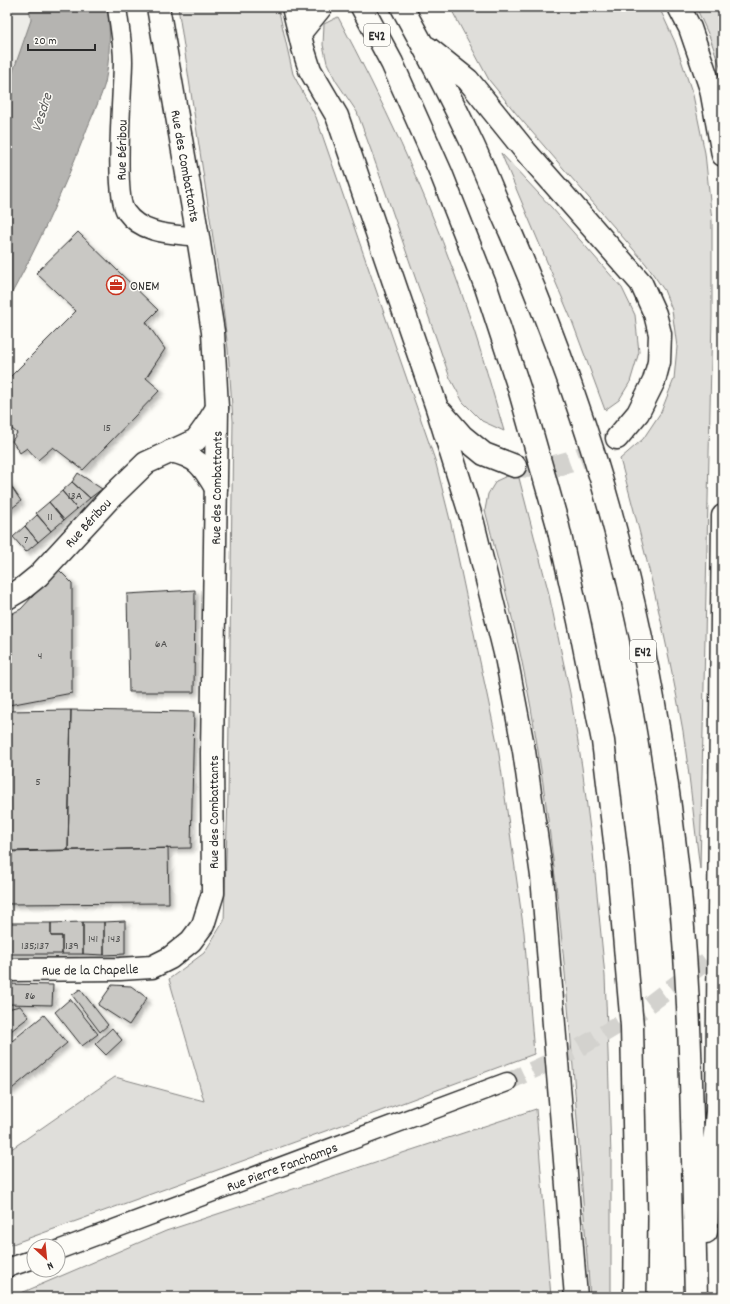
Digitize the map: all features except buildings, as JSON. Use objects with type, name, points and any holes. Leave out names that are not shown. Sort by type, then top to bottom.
[{"type":"main road","name":"Rue des Combattants","points":[[158,7],[213,332],[216,408],[212,753],[213,893],[203,925],[191,941],[170,958]]},
{"type":"main road","points":[[293,7],[310,70],[337,116],[362,185],[437,408],[474,523],[506,657],[524,751],[542,876],[576,1297]]},
{"type":"main road","points":[[300,32],[321,7]]},
{"type":"main road","name":"E42","points":[[362,7],[392,63],[441,173],[486,287],[519,388],[557,522],[579,621],[603,741],[618,867],[632,1026],[636,1218],[635,1297]]},
{"type":"main road","name":"E42","points":[[402,7],[422,43],[472,145],[568,374],[610,509],[634,605],[660,734],[676,847],[688,975],[696,1297]]},
{"type":"main road","points":[[679,7],[690,28],[711,89],[723,155]]},
{"type":"main road","points":[[422,43],[468,80],[526,152],[641,283],[655,314],[660,334],[659,362],[654,381],[638,414],[617,438]]},
{"type":"main road","name":"Rue Béribou","points":[[7,598],[22,589],[38,576],[109,499],[146,463],[196,440],[216,408]]},
{"type":"main road","points":[[437,408],[462,436],[484,454],[514,466]]},
{"type":"main road","points":[[171,451],[186,454],[194,459],[205,470],[216,488]]},
{"type":"main road","points":[[701,1297],[717,1112],[723,516]]},
{"type":"main road","name":"Rue de la Chapelle","points":[[7,970],[152,967],[170,958]]},
{"type":"street","name":"Rue Béribou","points":[[116,7],[123,60],[119,175],[121,203],[125,212],[129,216],[143,226],[154,231],[198,237]]},
{"type":"street","name":"Rue Pierre Fanchamps","points":[[66,1247],[507,1082]]},
{"type":"street","points":[[7,1268],[26,1261]]},
{"type":"shaded area","points":[[7,7],[29,7],[31,20],[7,89]]},
{"type":"shaded area","points":[[178,7],[278,7],[293,74],[316,117],[435,460],[451,524],[498,747],[524,932],[534,1054],[7,1246],[7,1152],[115,1077],[204,1101],[169,979],[204,953],[224,921],[228,796],[233,421],[228,349],[220,284]]},
{"type":"shaded area","points":[[450,7],[659,7],[675,42],[693,95],[705,153],[712,221],[712,316],[700,869],[683,731],[677,697],[655,594],[620,459],[643,439],[661,412],[674,379],[677,347],[672,310],[664,290],[646,264],[489,80]]},
{"type":"shaded area","points":[[696,7],[723,7],[723,75],[710,38]]},
{"type":"shaded area","points":[[338,17],[386,112],[416,176],[443,242],[469,314],[504,431],[482,421],[463,402],[450,378],[357,112],[336,81],[327,63],[323,45],[324,24]]},
{"type":"shaded area","points":[[501,153],[552,208],[622,288],[635,315],[639,352],[630,382],[619,400],[605,410],[572,321]]},
{"type":"shaded area","points":[[507,476],[519,478],[548,590],[570,693],[582,767],[593,853],[605,976],[611,1157],[611,1297],[590,1297],[568,1002],[561,928],[543,781],[521,658],[485,510],[488,494],[496,481]]},
{"type":"shaded area","points":[[536,1109],[551,1297],[12,1297],[56,1278],[66,1278],[66,1274],[166,1231]]},
{"type":"water","name":"Vesdre","points":[[29,7],[107,7],[109,25],[109,54],[105,83],[77,155],[39,240],[7,302],[7,89],[31,20]]},
{"type":"tunnel","points":[[515,466],[547,468],[569,462],[595,452],[617,438]]},
{"type":"tunnel","points":[[507,1082],[574,1051],[635,1015],[723,949]]},
{"type":"place","name":"ONEM","points":[[116,285]]}]
